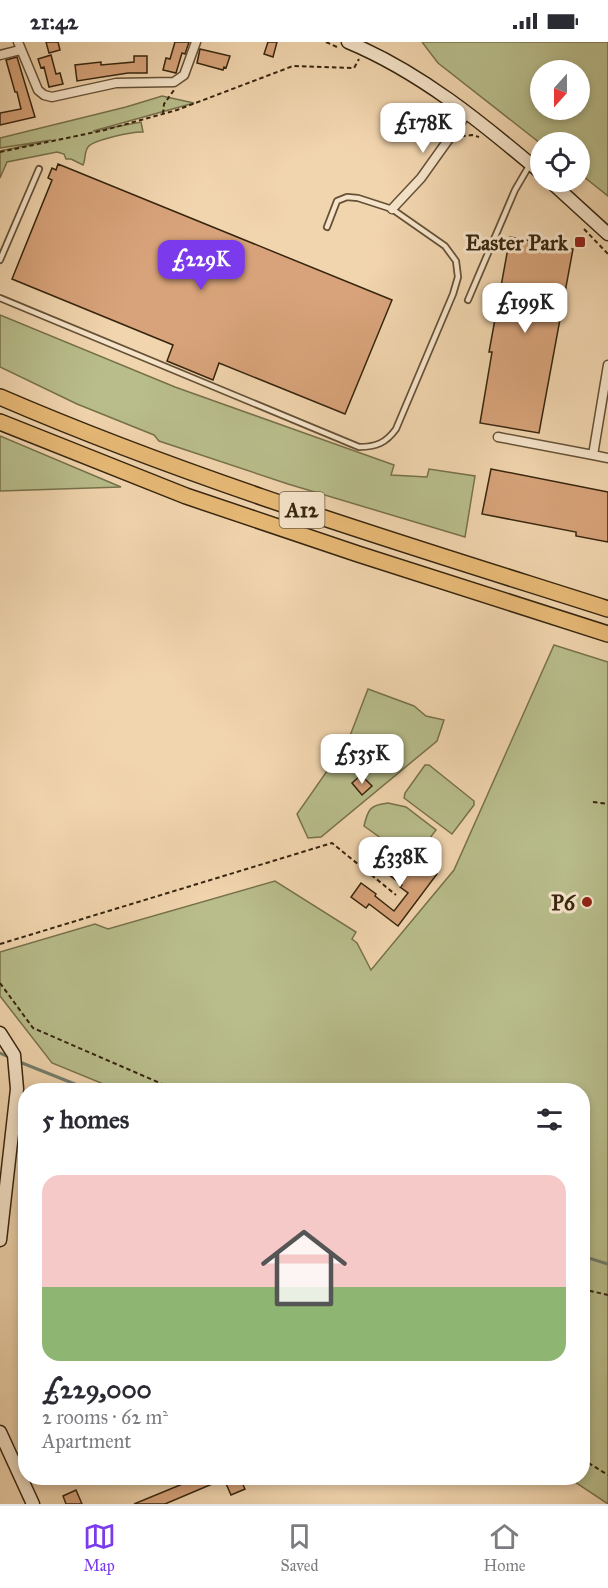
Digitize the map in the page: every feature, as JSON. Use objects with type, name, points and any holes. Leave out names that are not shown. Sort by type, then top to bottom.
[{"type":"highway","name":"A12","points":[[0,397],[65,425],[210,478],[380,537],[608,609]]},
{"type":"highway","name":"A12","points":[[0,422],[186,496],[358,555],[608,634]]},
{"type":"street","points":[[0,55],[19,46],[38,90],[52,97],[116,83],[174,82],[184,75],[196,42]]},
{"type":"street","points":[[348,48],[363,48],[416,77],[468,112],[530,163]]},
{"type":"street","points":[[392,209],[440,154],[468,112]]},
{"type":"street","points":[[562,192],[608,234]]},
{"type":"street","points":[[593,455],[608,365]]},
{"type":"street","points":[[498,437],[608,458]]},
{"type":"street","points":[[0,1033],[14,1055],[16,1089],[0,1240]]},
{"type":"street","points":[[0,1432],[18,1471]]},
{"type":"street","points":[[24,1485],[33,1504]]},
{"type":"lane","points":[[0,260],[39,169]]},
{"type":"lane","points":[[468,300],[515,190],[530,174]]},
{"type":"lane","points":[[0,298],[359,447],[380,445],[389,439],[396,429],[442,323],[458,277],[456,261],[445,246],[392,209],[358,198],[347,197],[337,201],[327,227]]},
{"type":"path","points":[[326,42],[348,48],[359,59],[367,62]]},
{"type":"path","points":[[0,152],[105,130],[163,114],[293,66],[354,68],[359,59]]},
{"type":"path","points":[[163,114],[164,104],[174,92],[174,82]]},
{"type":"path","points":[[437,106],[444,113],[447,123],[464,136],[472,135],[482,138]]},
{"type":"path","points":[[593,802],[608,804]]},
{"type":"path","points":[[0,944],[332,843],[396,896]]},
{"type":"path","points":[[0,983],[33,1028],[161,1083]]},
{"type":"path","points":[[590,1291],[608,1295]]},
{"type":"path","points":[[590,1464],[608,1475]]},
{"type":"green space","points":[[422,42],[608,42],[608,196],[590,182],[590,132],[530,132],[530,135],[438,63]]},
{"type":"green space","points":[[162,96],[194,103],[93,131],[141,122],[143,132],[114,136],[91,144],[87,149],[83,165],[66,159],[64,154],[57,152],[7,162],[0,178],[0,151],[51,140],[0,148],[0,138]]},
{"type":"green space","points":[[0,315],[175,387],[394,465],[391,475],[427,477],[429,469],[475,476],[465,537],[288,484],[159,441],[154,435],[77,404],[0,367]]},
{"type":"green space","points":[[0,436],[121,487],[0,491]]},
{"type":"green space","points":[[554,645],[608,662],[608,1504],[580,1485],[590,1485],[590,1083],[101,1083],[52,1063],[0,996],[0,952],[95,924],[108,929],[275,881],[356,932],[352,939],[357,943],[371,970],[454,870]]},
{"type":"green space","points":[[368,689],[414,706],[426,716],[444,720],[437,741],[321,837],[308,838],[297,814],[348,741]]},
{"type":"green space","points":[[425,765],[429,765],[474,801],[474,805],[452,834],[404,798],[405,793]]},
{"type":"green space","points":[[388,803],[406,807],[436,830],[415,858],[406,851],[392,846],[364,826],[371,809]]},
{"type":"building","points":[[46,42],[58,42],[60,50],[49,53]]},
{"type":"building","points":[[175,42],[189,42],[185,54],[182,53],[176,73],[163,70],[166,58],[170,59]]},
{"type":"building","points":[[268,42],[277,42],[273,57],[264,54]]},
{"type":"building","points":[[200,49],[230,56],[226,68],[224,67],[223,70],[197,63]]},
{"type":"building","points":[[51,55],[56,74],[60,73],[63,84],[49,87],[44,67],[41,68],[38,59]]},
{"type":"building","points":[[134,56],[147,56],[147,73],[128,73],[77,81],[75,65],[134,62]]},
{"type":"building","points":[[17,57],[35,117],[0,125],[0,113],[21,109],[6,60]]},
{"type":"building","points":[[58,164],[392,300],[345,414],[219,363],[213,380],[167,361],[173,345],[12,279],[52,180],[48,178],[52,168],[56,170]]},
{"type":"building","points":[[510,237],[573,249],[539,433],[480,423],[492,352],[489,352]]},
{"type":"building","points":[[491,469],[608,492],[608,542],[576,536],[576,532],[482,514]]},
{"type":"building","points":[[361,775],[372,786],[362,795],[352,783]]},
{"type":"building","points":[[406,851],[437,874],[398,926],[369,904],[366,908],[351,897],[361,883],[394,911],[408,893],[388,874]]},
{"type":"building","points":[[180,1485],[210,1485],[165,1504],[134,1504]]},
{"type":"building","points":[[227,1485],[243,1485],[245,1489],[231,1495]]},
{"type":"building","points":[[76,1490],[82,1504],[66,1504],[63,1496]]},
{"type":"waterway","points":[[0,1053],[11,1058]]},
{"type":"waterway","points":[[17,1061],[72,1083]]},
{"type":"waterway","points":[[590,1258],[608,1264]]},
{"type":"place","name":"Easter Park","points":[[580,242]]},
{"type":"place","name":"P6","points":[[587,902]]}]
